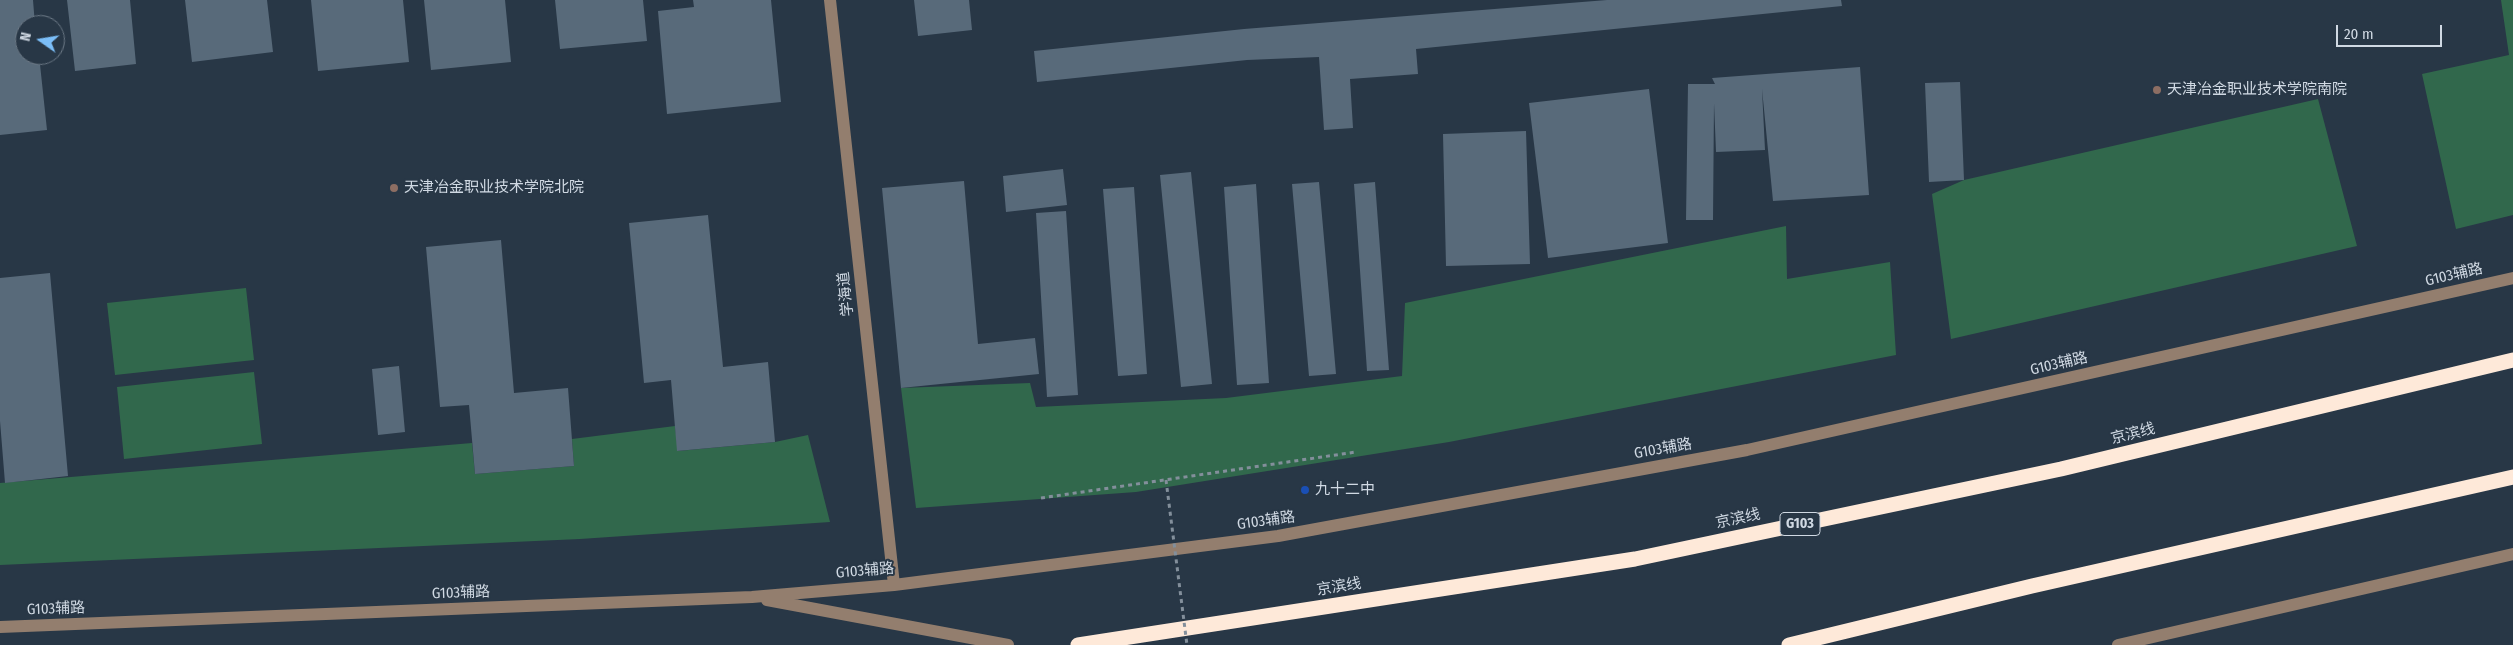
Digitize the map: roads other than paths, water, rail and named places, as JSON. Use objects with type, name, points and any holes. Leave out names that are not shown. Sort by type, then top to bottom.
[{"type":"highway","name":"京滨线","points":[[1078,645],[1635,559],[2061,469],[2513,360]]},
{"type":"highway","points":[[1789,645],[2032,586],[2513,477]]},
{"type":"street","name":"学海道","points":[[830,0],[894,585]]},
{"type":"street","name":"G103辅路","points":[[0,627],[752,597],[894,585],[1278,536],[1737,452],[2513,278]]},
{"type":"street","points":[[2118,645],[2513,554]]},
{"type":"street","points":[[752,597],[1008,645]]},
{"type":"place","name":"天津冶金职业技术学院南院","points":[[2157,90]]},
{"type":"place","name":"天津冶金职业技术学院北院","points":[[394,188]]},
{"type":"place","name":"九十二中","points":[[1305,490]]}]
